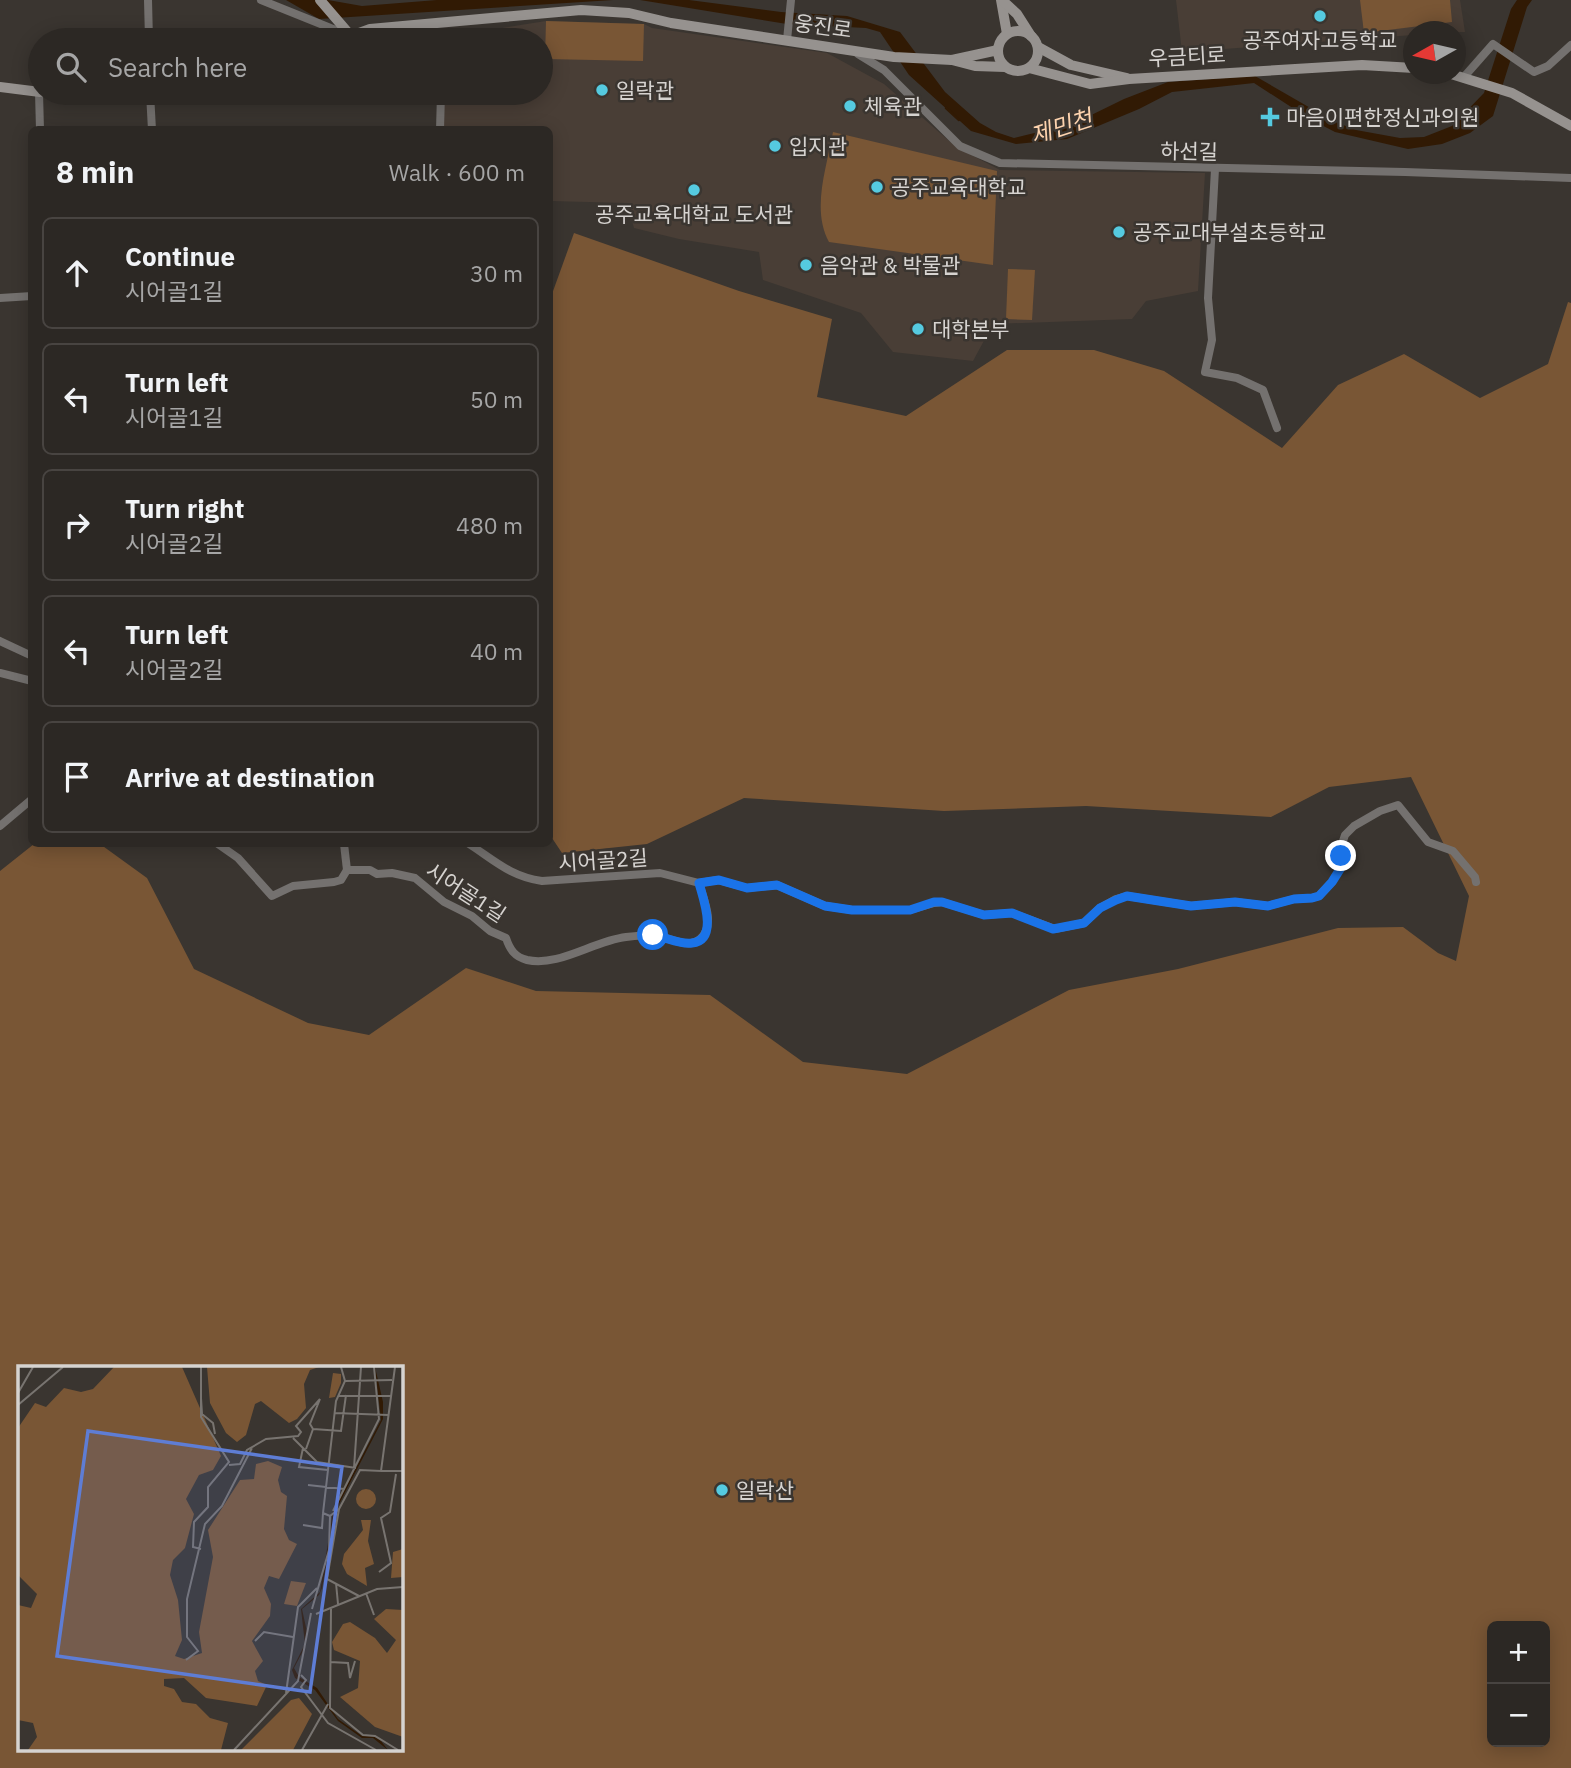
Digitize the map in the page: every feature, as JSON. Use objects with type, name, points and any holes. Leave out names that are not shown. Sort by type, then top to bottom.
[{"type":"main road","points":[[320,0],[343,28]]},
{"type":"main road","points":[[1002,0],[1007,34]]},
{"type":"main road","points":[[952,60],[975,66],[1005,67],[1017,72],[1029,68],[1037,59],[1038,47],[1017,14],[1002,0]]},
{"type":"main road","name":"웅진로","points":[[381,28],[581,10],[629,13],[671,23],[894,57],[952,60]]},
{"type":"main road","points":[[1005,67],[998,50],[1007,34],[1020,31],[1031,36]]},
{"type":"main road","name":"우금티로","points":[[1038,47],[1071,65],[1129,79]]},
{"type":"main road","points":[[952,60],[998,50]]},
{"type":"main road","name":"우금티로","points":[[1029,68],[1090,83],[1362,65],[1403,67]]},
{"type":"main road","points":[[1466,78],[1512,93],[1571,126]]},
{"type":"main road","points":[[0,87],[28,90]]},
{"type":"street","points":[[148,0],[149,28]]},
{"type":"street","points":[[261,0],[331,28]]},
{"type":"street","points":[[787,40],[792,0]]},
{"type":"street","points":[[1466,76],[1493,44],[1534,72],[1548,66],[1571,45]]},
{"type":"street","name":"하선길","points":[[848,49],[884,70],[960,146],[981,157],[1006,163],[1571,178]]},
{"type":"street","points":[[40,105],[40,126]]},
{"type":"street","points":[[151,105],[152,126]]},
{"type":"street","points":[[440,126],[441,105]]},
{"type":"street","points":[[1004,175],[1006,163]]},
{"type":"street","points":[[1215,169],[1208,298],[1212,340],[1205,372],[1237,378],[1263,390],[1277,428]]},
{"type":"street","points":[[0,298],[28,296]]},
{"type":"street","points":[[0,641],[28,654]]},
{"type":"street","points":[[0,673],[28,680]]},
{"type":"street","points":[[0,826],[28,802]]},
{"type":"street","name":"시어골2길","points":[[473,847],[525,879],[542,881],[660,873],[699,883],[719,880],[747,888],[777,885],[825,906],[852,910],[910,910],[942,902],[984,915],[1012,913],[1053,929],[1084,923],[1100,908],[1127,896],[1191,906],[1235,902],[1268,906],[1319,896],[1342,866],[1342,844],[1345,835],[1366,818],[1398,805],[1428,842],[1453,850],[1475,877],[1476,883]]},
{"type":"street","points":[[222,847],[238,859],[272,896],[293,886],[341,880],[347,870],[344,847]]},
{"type":"street","name":"시어골1길","points":[[347,870],[370,870],[377,874],[392,873],[415,878],[444,902],[506,938],[509,948],[517,956],[537,962],[550,961],[599,942],[624,937],[653,935],[690,944],[697,943],[708,926],[708,915],[699,883]]},
{"type":"shaded area","points":[[286,0],[328,0],[362,6],[437,0],[613,0],[319,19]]},
{"type":"shaded area","name":"제민천","points":[[640,0],[689,0],[781,12],[847,16],[900,32],[945,92],[980,123],[1014,138],[1075,123],[1124,99],[1168,82],[1255,76],[1333,121],[1356,130],[1400,138],[1424,137],[1452,126],[1484,93],[1511,9],[1517,0],[1532,0],[1527,7],[1493,116],[1470,133],[1442,144],[1408,149],[1335,132],[1254,83],[1172,92],[1067,139],[1016,144],[971,131],[909,75],[880,32],[866,28],[787,24]]},
{"type":"shaded area","name":"공주여자고등학교","points":[[1176,0],[1460,0],[1463,21],[1403,21],[1403,36],[1182,52]]},
{"type":"shaded area","points":[[1360,0],[1450,0],[1452,21],[1403,21],[1403,28],[1364,33]]},
{"type":"shaded area","name":"공주교육대학교","points":[[546,21],[644,24],[652,28],[827,53],[884,84],[956,147],[1000,170],[1205,173],[1198,291],[1146,301],[1132,319],[993,324],[973,361],[893,352],[861,313],[763,280],[759,252],[679,239],[634,228],[627,203],[553,201],[553,126],[442,126],[443,105],[553,105],[553,28],[502,28]]},
{"type":"shaded area","points":[[546,21],[644,24],[643,61],[553,59],[553,28],[546,28]]},
{"type":"shaded area","points":[[833,132],[997,171],[993,265],[829,242],[821,216],[821,202]]},
{"type":"shaded area","points":[[574,233],[739,291],[832,319],[817,397],[906,416],[1007,350],[1094,350],[1164,371],[1282,448],[1338,385],[1404,354],[1480,398],[1548,364],[1568,302],[1571,303],[1571,1768],[0,1768],[0,871],[30,847],[104,847],[147,878],[194,969],[308,1023],[369,1035],[466,968],[536,991],[710,995],[803,1062],[907,1074],[1069,990],[1178,969],[1338,928],[1403,927],[1438,953],[1456,961],[1469,896],[1411,777],[1329,787],[1271,817],[1086,806],[944,811],[744,798],[647,844],[562,853],[553,840],[553,291]]},
{"type":"shaded area","points":[[1008,269],[1035,270],[1032,320],[1006,319]]},
{"type":"waterway","name":"제민천","points":[[946,108],[959,120]]},
{"type":"place","name":"공주여자고등학교","points":[[1320,16]]},
{"type":"place","name":"일락관","points":[[602,90]]},
{"type":"place","name":"체육관","points":[[850,106]]},
{"type":"place","name":"마음이편한정신과의원","points":[[1270,117]]},
{"type":"place","name":"입지관","points":[[775,146]]},
{"type":"place","name":"공주교육대학교","points":[[877,187]]},
{"type":"place","name":"공주교육대학교 도서관","points":[[694,190]]},
{"type":"place","name":"공주교대부설초등학교","points":[[1119,232]]},
{"type":"place","name":"음악관 & 박물관","points":[[806,265]]},
{"type":"place","name":"대학본부","points":[[918,329]]},
{"type":"place","name":"일락산","points":[[722,1490]]},
{"type":"route","points":[[653,935],[678,942],[697,943],[708,926],[708,915],[699,883],[719,880],[747,888],[777,885],[814,903],[852,910],[910,910],[942,902],[976,914],[1012,913],[1053,929],[1084,923],[1100,908],[1127,896],[1191,906],[1235,902],[1268,906],[1294,899],[1312,898],[1319,896],[1332,882],[1342,866],[1341,856]]}]
